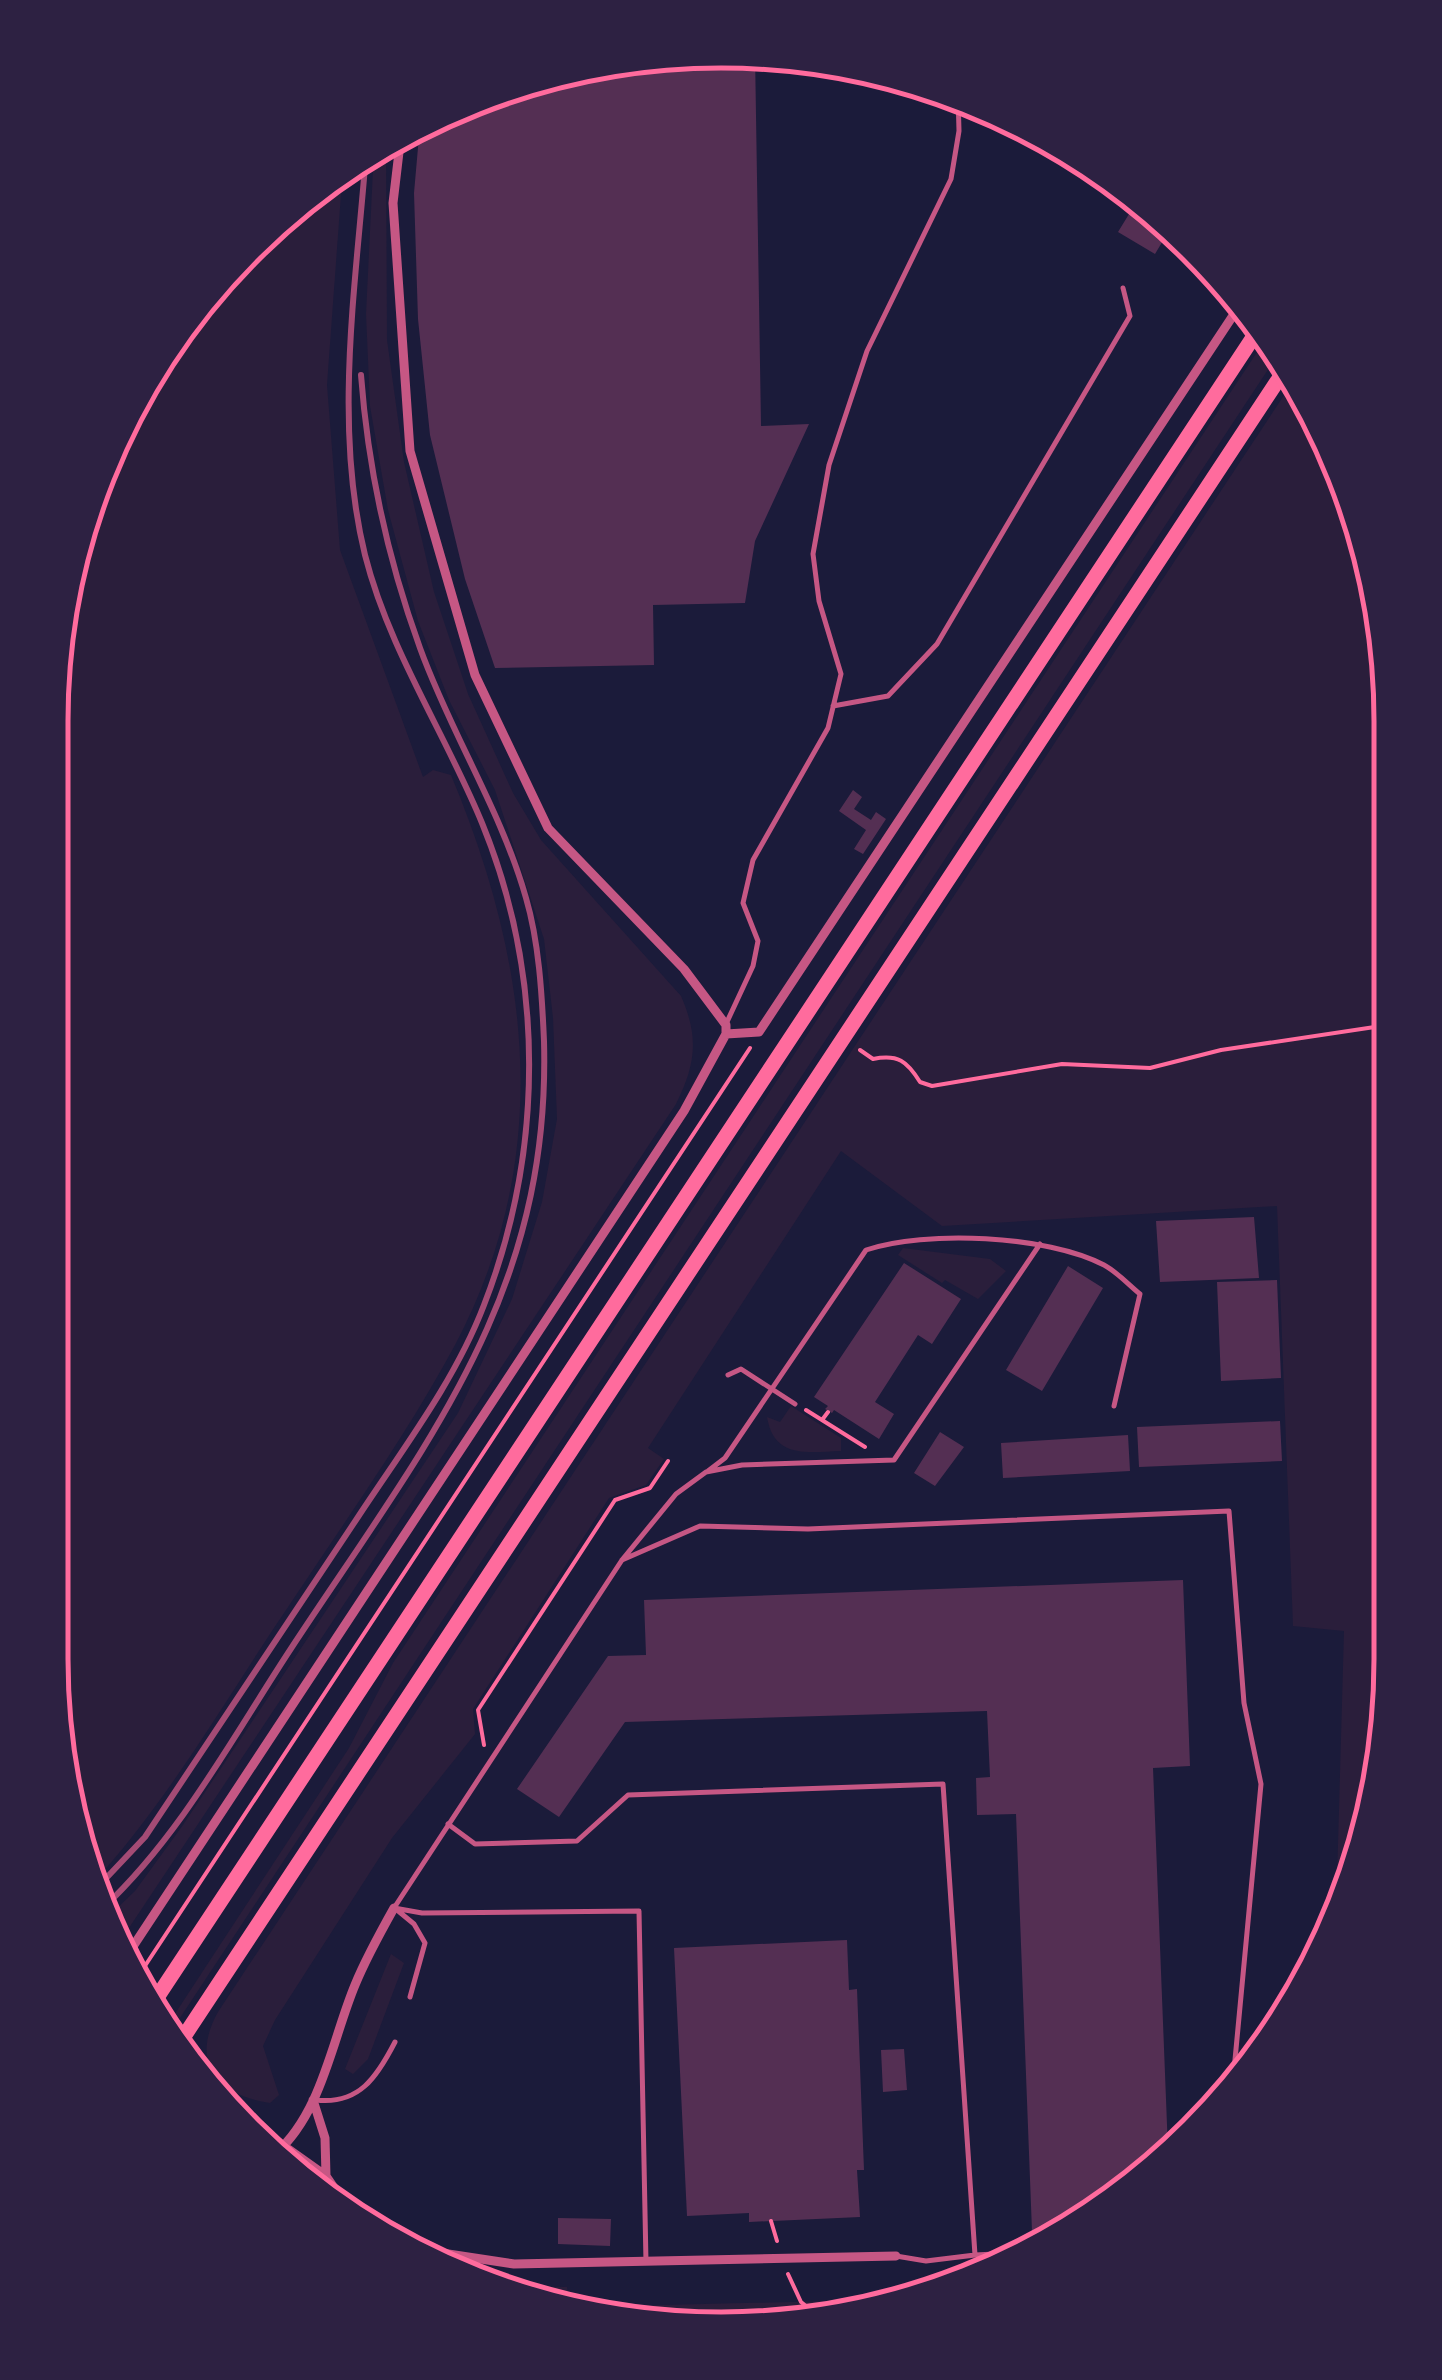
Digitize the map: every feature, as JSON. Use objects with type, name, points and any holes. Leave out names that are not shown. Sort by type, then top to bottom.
[{"type":"main road","points":[[160,1993],[1251,340]]},
{"type":"main road","points":[[187,2034],[1278,381]]},
{"type":"street","points":[[399,152],[393,204],[410,451],[475,675],[548,828],[684,969],[726,1029],[759,1032],[1233,316]]},
{"type":"street","points":[[134,1945],[684,1111],[726,1029]]},
{"type":"street","points":[[287,2144],[313,2100],[355,1986],[394,1908]]},
{"type":"street","points":[[313,2100],[325,2138],[326,2176]]},
{"type":"street","points":[[276,2137],[330,2182]]},
{"type":"street","points":[[453,2255],[514,2264],[783,2262],[896,2256]]},
{"type":"lane","points":[[726,1029],[753,966],[758,941],[743,904],[752,860],[828,728],[841,674],[819,601],[814,554],[828,465],[866,352],[951,179],[958,112]]},
{"type":"lane","points":[[833,706],[888,696],[937,644],[1130,316],[1123,288]]},
{"type":"lane","points":[[394,1908],[622,1560],[663,1508],[724,1458],[866,1250],[900,1238],[1040,1244],[1104,1265],[1140,1294],[1114,1406]]},
{"type":"lane","points":[[706,1472],[742,1465],[894,1460],[1040,1244]]},
{"type":"lane","points":[[728,1376],[741,1369],[794,1404]]},
{"type":"lane","points":[[622,1560],[700,1526],[808,1529],[1228,1512],[1244,1704],[1260,1784],[1235,2062]]},
{"type":"lane","points":[[448,1824],[475,1844],[578,1841],[628,1795],[944,1784],[975,2255]]},
{"type":"lane","points":[[394,1908],[414,1924],[426,1943],[410,1997]]},
{"type":"lane","points":[[394,1908],[422,1913],[639,1910],[646,2264]]},
{"type":"lane","points":[[313,2100],[334,2102],[362,2092],[377,2076],[396,2042]]},
{"type":"lane","points":[[896,2256],[926,2261],[991,2254]]},
{"type":"path","points":[[842,1038],[873,1058],[893,1055],[908,1064],[920,1082],[932,1086],[1062,1064],[1150,1068],[1220,1050],[1374,1027]]},
{"type":"path","points":[[145,1966],[759,1032]]},
{"type":"path","points":[[794,1404],[886,1460]]},
{"type":"path","points":[[822,1420],[828,1412]]},
{"type":"path","points":[[487,1764],[478,1710],[615,1500],[650,1488],[668,1461]]},
{"type":"path","points":[[783,2262],[807,2307]]},
{"type":"shaded area","points":[[386,160],[387,340],[404,462],[434,592],[468,694],[513,793],[541,840],[681,996],[691,1025],[693,1050],[688,1076],[676,1104],[127,1931],[117,1909],[135,1891],[183,1825],[458,1413],[512,1299],[542,1202],[557,1119],[553,1018],[544,939],[495,790],[449,700],[418,621],[388,510],[370,406],[366,314],[373,168]]},
{"type":"shaded area","points":[[341,190],[327,385],[340,550],[423,777],[433,770],[451,775],[478,846],[499,917],[513,989],[520,1060],[519,1131],[508,1203],[487,1274],[455,1345],[374,1478],[195,1750],[103,1871],[80,1786],[69,1702],[68,721],[73,636],[102,511],[155,394],[230,290],[290,230]]},
{"type":"shaded area","points":[[1258,350],[1270,367],[178,2021],[174,2016],[349,1748],[393,1663]]},
{"type":"shaded area","points":[[1286,392],[1340,511],[1362,594],[1373,678],[1373,1702],[1362,1786],[1337,1877],[1344,1631],[1293,1626],[1277,1206],[942,1226],[841,1151],[648,1448],[664,1459],[646,1485],[609,1498],[473,1709],[475,1734],[392,1838],[275,2020],[263,2046],[279,2095],[270,2103],[228,2088],[210,2065],[207,2046],[218,2012]]},
{"type":"shaded area","points":[[903,1248],[990,1259],[1006,1271],[978,1299],[945,1280],[942,1283],[898,1255]]},
{"type":"shaded area","points":[[791,1406],[841,1438],[841,1451],[794,1450],[777,1440],[767,1417],[780,1422]]},
{"type":"shaded area","points":[[391,1954],[404,1963],[368,2059],[353,2074],[345,2069]]},
{"type":"shaded area","points":[[541,2287],[567,2287],[568,2294]]},
{"type":"shaded area","points":[[844,2301],[764,2311],[678,2311],[629,2306]]},
{"type":"building","points":[[755,69],[761,426],[809,424],[755,541],[745,603],[653,605],[654,665],[495,668],[465,579],[430,435],[418,319],[414,193],[418,142],[511,102],[636,73]]},
{"type":"building","points":[[1130,212],[1163,240],[1155,254],[1118,232]]},
{"type":"building","points":[[853,790],[862,797],[854,809],[871,820],[876,812],[886,819],[863,854],[854,849],[866,830],[839,811]]},
{"type":"building","points":[[1254,1217],[1259,1278],[1160,1282],[1156,1221]]},
{"type":"building","points":[[904,1263],[961,1299],[932,1344],[918,1335],[875,1402],[894,1414],[879,1439],[834,1410],[832,1413],[825,1409],[828,1406],[814,1397]]},
{"type":"building","points":[[1068,1266],[1103,1288],[1042,1391],[1006,1370]]},
{"type":"building","points":[[1277,1280],[1281,1378],[1221,1381],[1217,1282]]},
{"type":"building","points":[[1280,1421],[1282,1461],[1139,1467],[1137,1427]]},
{"type":"building","points":[[940,1432],[964,1447],[935,1486],[914,1473]]},
{"type":"building","points":[[1128,1435],[1130,1471],[1003,1478],[1001,1443]]},
{"type":"building","points":[[1183,1580],[1190,1766],[1153,1768],[1167,2136],[1084,2202],[1032,2231],[1016,1814],[977,1815],[976,1778],[990,1777],[987,1711],[625,1722],[559,1817],[517,1789],[608,1656],[646,1655],[644,1600]]},
{"type":"building","points":[[847,1940],[849,1990],[857,1989],[864,2170],[857,2170],[860,2217],[749,2222],[749,2213],[687,2216],[674,1948]]},
{"type":"building","points":[[904,2049],[907,2090],[883,2092],[881,2050]]},
{"type":"building","points":[[558,2218],[611,2219],[610,2246],[558,2244]]},
{"type":"railway","points":[[106,1879],[145,1837],[443,1388],[484,1305],[504,1246],[518,1186],[529,1064],[526,1003],[503,882],[482,823],[388,624],[365,555],[355,506],[350,456],[350,355],[364,174]]},
{"type":"railway","points":[[113,1898],[182,1817],[432,1434],[470,1364],[502,1292],[526,1215],[541,1132],[544,1041],[530,915],[516,866],[432,680],[409,615],[374,479],[361,375]]}]
